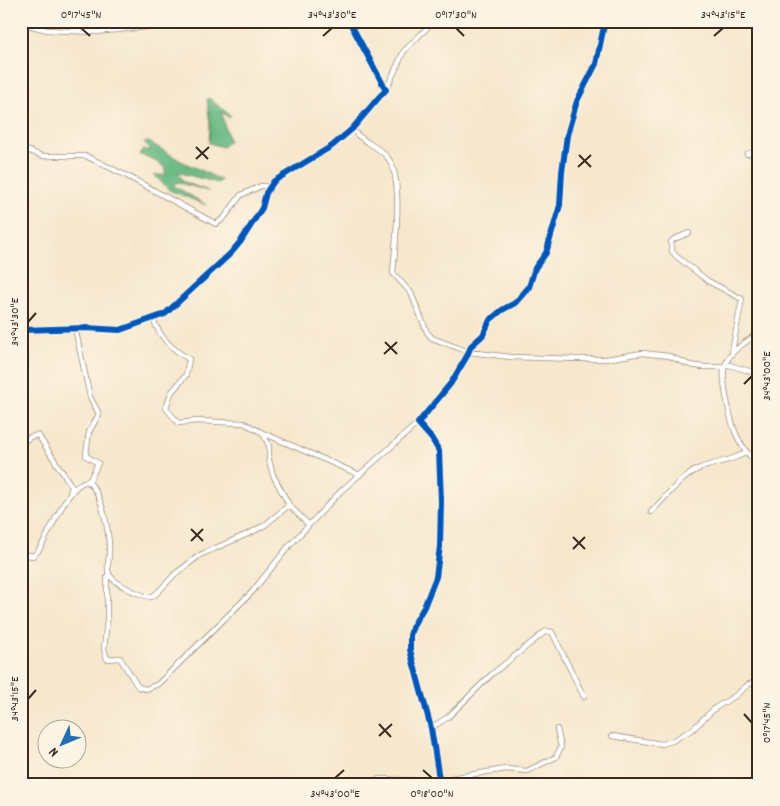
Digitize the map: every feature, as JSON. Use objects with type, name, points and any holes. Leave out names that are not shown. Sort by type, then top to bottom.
[{"type":"street","points":[[21,23],[47,30],[96,32],[207,21]]},
{"type":"street","points":[[349,21],[386,90]]},
{"type":"street","points":[[21,330],[75,328],[120,330],[158,317],[169,310],[241,241],[262,208],[270,186],[278,178],[321,153],[352,129],[386,90],[404,51],[434,21]]},
{"type":"street","points":[[87,481],[95,489],[104,515],[108,538],[109,574],[104,649],[107,659],[120,658],[138,687],[146,689],[158,684],[252,592],[309,525],[341,491],[418,423],[451,383],[471,346],[482,335],[490,320],[502,310],[515,304],[529,287],[535,268],[546,253],[560,206],[567,135],[577,101],[596,64],[605,21]]},
{"type":"street","points":[[352,129],[359,136],[381,150],[394,167],[398,215],[393,274],[410,293],[427,332],[432,338],[469,352],[511,357],[606,359],[642,353],[669,356],[690,365],[725,365],[759,374]]},
{"type":"street","points":[[21,145],[27,150],[42,156],[86,156],[216,224],[224,218],[239,197],[261,186],[270,186]]},
{"type":"street","points":[[747,154],[759,150]]},
{"type":"street","points":[[689,233],[671,242],[672,251],[708,281],[742,300],[732,352],[725,365],[725,387],[736,434],[747,452],[759,466]]},
{"type":"street","points":[[158,317],[154,321],[159,334],[173,350],[189,359],[186,375],[171,392],[166,408],[178,423],[196,421],[241,422],[360,475]]},
{"type":"street","points":[[68,496],[80,484],[90,480],[98,463],[86,456],[89,432],[99,414],[90,397],[75,328]]},
{"type":"street","points":[[732,352],[759,334]]},
{"type":"street","points":[[21,343],[27,363],[21,379]]},
{"type":"street","points":[[418,423],[439,451],[440,546],[437,571],[424,607],[414,624],[410,640],[410,650],[431,728],[440,782]]},
{"type":"street","points":[[263,433],[269,446],[270,469],[289,505],[309,525]]},
{"type":"street","points":[[21,436],[26,440],[30,437],[38,436],[72,487],[38,551],[33,556],[21,554]]},
{"type":"street","points":[[651,512],[686,476],[700,468],[734,459],[747,452]]},
{"type":"street","points":[[109,574],[114,581],[141,595],[152,597],[175,574],[200,555],[252,532],[289,505]]},
{"type":"street","points":[[431,728],[448,717],[492,674],[546,631],[552,632],[584,697]]},
{"type":"street","points":[[612,736],[662,744],[672,742],[693,729],[715,708],[735,696],[749,684],[759,685]]},
{"type":"street","points":[[364,785],[379,780],[440,782],[506,769],[527,770],[556,758],[561,747],[557,729]]},
{"type":"green space","points":[[209,98],[231,116],[228,117],[221,112],[229,141],[223,147],[209,143],[210,124],[207,99]]},
{"type":"green space","points":[[149,142],[181,161],[221,180],[218,183],[177,172],[184,182],[208,191],[177,182],[173,185],[206,205],[169,190],[154,175],[165,175],[165,167],[148,157],[140,155],[143,150],[151,150],[144,143]]},
{"type":"cycle path","points":[[21,330],[86,328],[120,330],[165,314],[231,253],[262,208],[266,193],[274,181],[332,146],[352,129],[386,90],[349,21]]},
{"type":"cycle path","points":[[440,785],[431,728],[410,650],[410,635],[436,577],[440,546],[439,451],[432,439],[418,423],[451,383],[471,346],[483,335],[490,320],[502,310],[515,303],[529,287],[535,268],[546,253],[560,205],[567,135],[577,101],[596,64],[605,21]]}]
